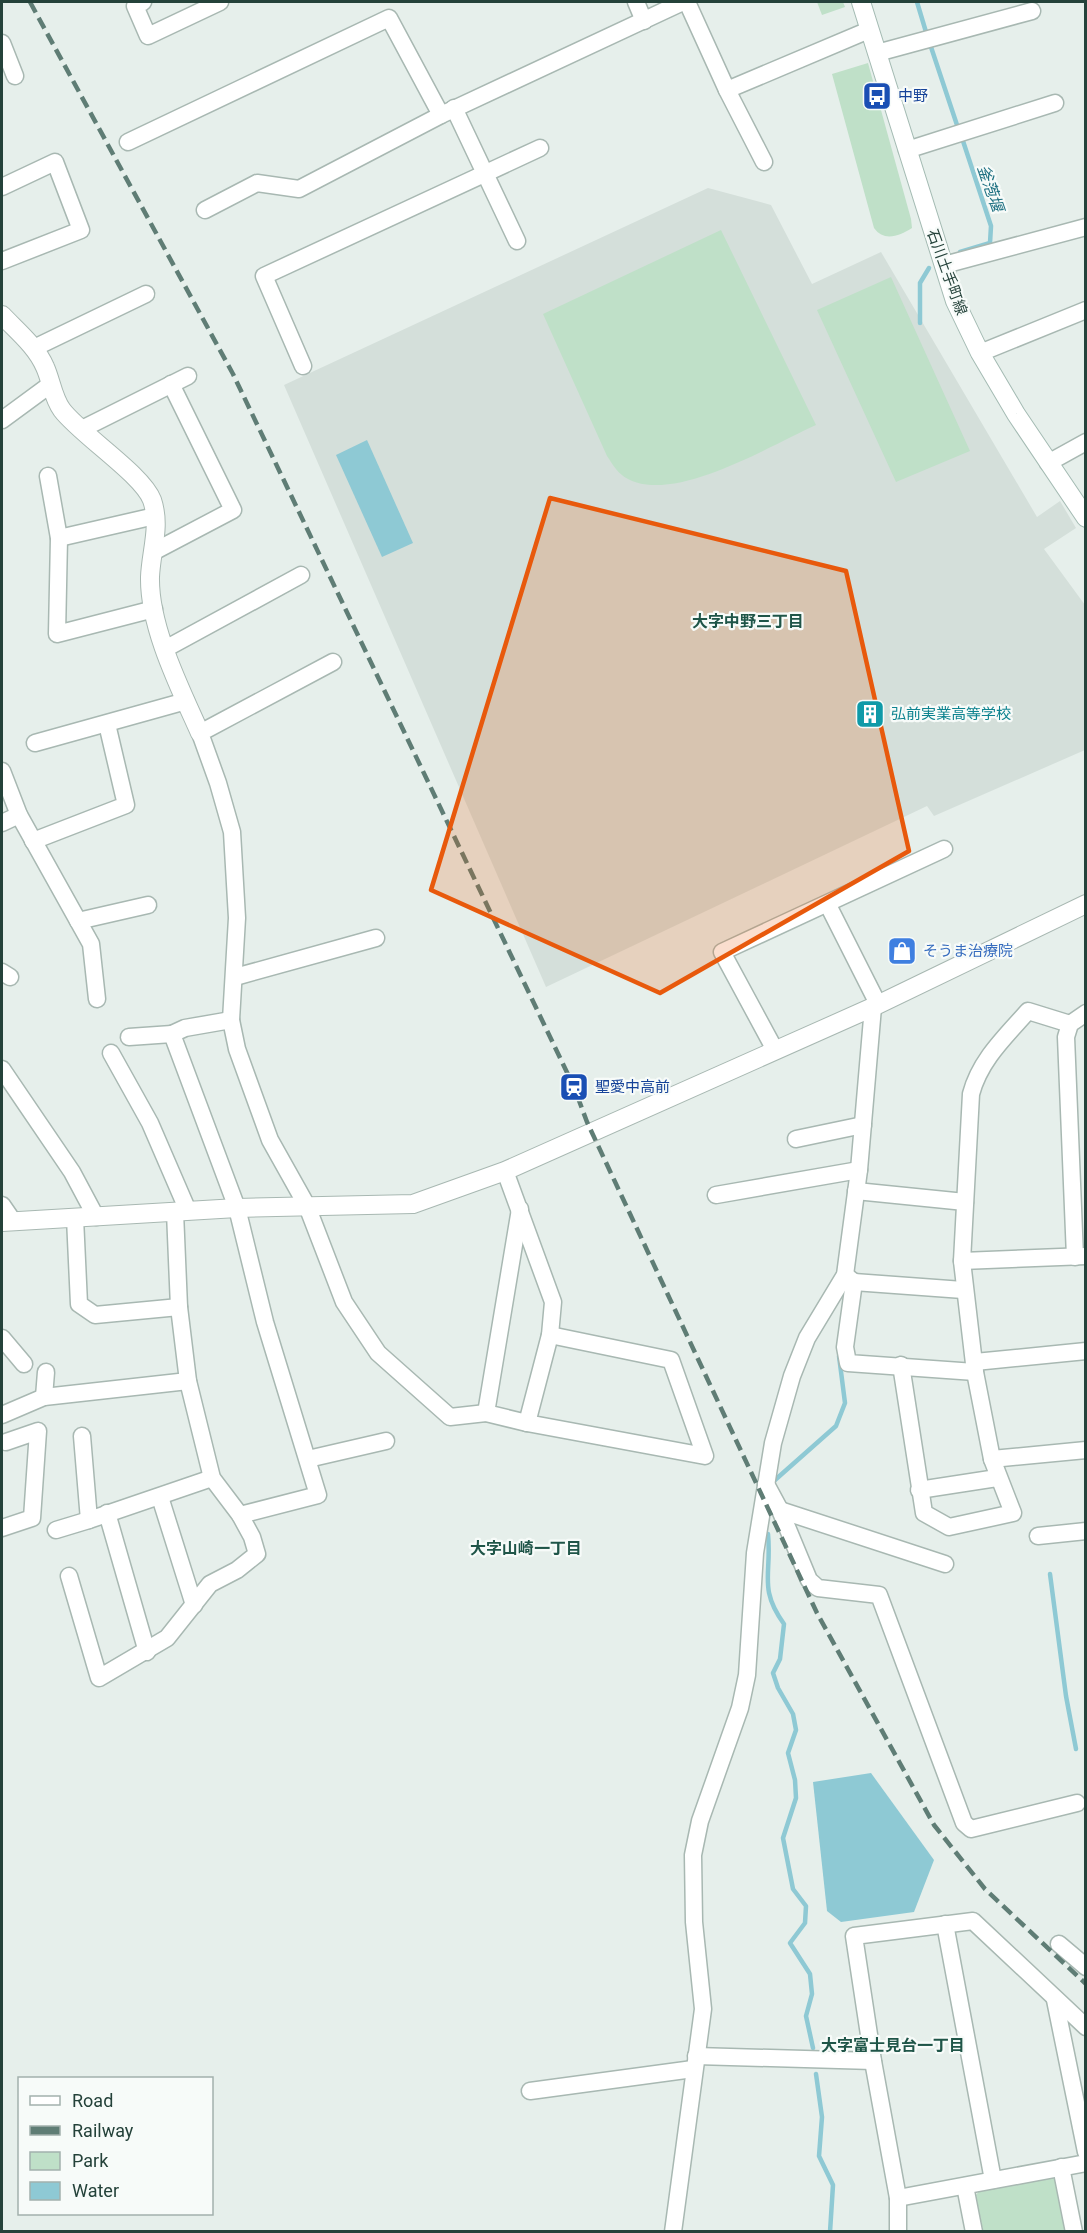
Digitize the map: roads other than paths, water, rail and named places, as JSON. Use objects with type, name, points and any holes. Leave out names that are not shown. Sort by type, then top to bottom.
[{"type":"street","points":[[143,2],[135,6],[148,36],[220,2]]},
{"type":"street","points":[[636,2],[644,21]]},
{"type":"street","points":[[206,210],[257,183],[299,189],[447,111],[685,2],[764,162]]},
{"type":"street","name":"石川土手町線","points":[[861,2],[956,302],[980,352],[1048,463],[1086,518]]},
{"type":"street","points":[[877,53],[1032,11]]},
{"type":"street","points":[[128,142],[389,18],[485,172],[517,241]]},
{"type":"street","points":[[727,90],[869,30]]},
{"type":"street","points":[[2,43],[15,76]]},
{"type":"street","points":[[907,150],[1055,103]]},
{"type":"street","points":[[303,366],[264,276],[540,148]]},
{"type":"street","points":[[2,187],[56,162],[81,230],[2,261]]},
{"type":"street","points":[[944,266],[1086,226]]},
{"type":"street","points":[[34,348],[146,294]]},
{"type":"street","points":[[980,352],[1086,310]]},
{"type":"street","points":[[2,315],[34,348],[61,409],[141,486],[151,499],[155,516],[155,551],[150,577],[154,609],[165,649],[218,783],[232,832],[236,878],[235,977],[231,1020],[237,1049],[270,1140],[307,1206],[344,1302],[378,1353],[450,1417],[486,1413],[527,1423],[705,1456],[672,1360],[550,1335]]},
{"type":"street","points":[[81,429],[188,376]]},
{"type":"street","points":[[2,420],[51,384]]},
{"type":"street","points":[[155,551],[233,510],[171,384]]},
{"type":"street","points":[[1048,463],[1086,442]]},
{"type":"street","points":[[48,476],[59,538],[57,634],[154,609]]},
{"type":"street","points":[[59,538],[155,516]]},
{"type":"street","points":[[165,649],[300,575]]},
{"type":"street","points":[[200,733],[333,662]]},
{"type":"street","points":[[35,743],[186,701]]},
{"type":"street","points":[[33,841],[126,805],[107,724]]},
{"type":"street","points":[[2,771],[19,815],[91,944],[97,999]]},
{"type":"street","points":[[2,823],[19,815]]},
{"type":"street","points":[[775,1050],[722,952],[944,849]]},
{"type":"street","points":[[828,904],[875,1006],[856,1191],[845,1347],[848,1363],[975,1367],[1086,1351]]},
{"type":"street","points":[[2,1204],[7,1222],[237,1208],[414,1204],[505,1171],[875,1006],[1086,904]]},
{"type":"street","points":[[78,921],[148,905]]},
{"type":"street","points":[[235,977],[376,938]]},
{"type":"street","points":[[901,1365],[924,1513],[949,1527],[1013,1513],[997,1478],[992,1459],[963,1290],[962,1261],[971,1094],[976,1075],[987,1058],[1028,1011],[1070,1024]]},
{"type":"street","points":[[962,1261],[1080,1257],[1066,1036],[1070,1024],[1086,1013]]},
{"type":"street","points":[[129,1037],[172,1034],[185,1028],[231,1020]]},
{"type":"street","points":[[172,1034],[237,1208],[265,1322],[318,1495],[240,1515]]},
{"type":"street","points":[[69,1576],[99,1678],[147,1652],[167,1638],[210,1584],[237,1570],[257,1554],[252,1537],[240,1515],[212,1478],[188,1381],[179,1307],[181,1212],[150,1124],[111,1053]]},
{"type":"street","points":[[2,1069],[72,1172],[96,1217]]},
{"type":"street","points":[[796,1139],[863,1125]]},
{"type":"street","points":[[716,1195],[859,1170]]},
{"type":"street","points":[[505,1171],[553,1302],[550,1335],[527,1423]]},
{"type":"street","points":[[856,1191],[965,1202]]},
{"type":"street","points":[[486,1413],[520,1209]]},
{"type":"street","points":[[75,1218],[79,1304],[95,1315],[179,1307]]},
{"type":"street","points":[[850,1279],[963,1290]]},
{"type":"street","points":[[673,2232],[703,2009],[694,1922],[693,1855],[700,1821],[740,1708],[747,1675],[755,1553],[773,1443],[792,1376],[807,1338],[850,1279]]},
{"type":"street","points":[[2,1338],[24,1364]]},
{"type":"street","points":[[44,1397],[46,1372]]},
{"type":"street","points":[[2,1415],[44,1397],[188,1381]]},
{"type":"street","points":[[2,1528],[32,1518],[38,1431],[6,1442]]},
{"type":"street","points":[[82,1436],[89,1520]]},
{"type":"street","points":[[308,1459],[386,1441]]},
{"type":"street","points":[[992,1459],[1086,1450]]},
{"type":"street","points":[[56,1530],[212,1478]]},
{"type":"street","points":[[919,1490],[997,1478]]},
{"type":"street","points":[[766,1484],[780,1510],[808,1580],[818,1588],[879,1595],[964,1823],[971,1829],[1077,1803]]},
{"type":"street","points":[[160,1497],[194,1605]]},
{"type":"street","points":[[780,1510],[945,1564]]},
{"type":"street","points":[[107,1513],[147,1652]]},
{"type":"street","points":[[1038,1536],[1085,1535]]},
{"type":"street","points":[[898,2232],[898,2198],[873,2061],[854,1936],[973,1921],[1086,2027]]},
{"type":"street","points":[[945,1924],[993,2180]]},
{"type":"street","points":[[1059,1944],[1086,1967]]},
{"type":"street","points":[[1055,2000],[1086,2152]]},
{"type":"street","points":[[531,2091],[695,2062],[873,2061]]},
{"type":"street","points":[[898,2198],[1086,2163]]},
{"type":"street","points":[[1061,2167],[1074,2232]]},
{"type":"street","points":[[965,2186],[974,2232]]},
{"type":"water","points":[[367,440],[413,543],[382,557],[336,455]]},
{"type":"water","points":[[871,1773],[934,1860],[914,1912],[841,1922],[827,1911],[813,1782]]},
{"type":"waterway","name":"釜萢堰","points":[[917,2],[926,32]]},
{"type":"waterway","name":"釜萢堰","points":[[930,44],[958,128]]},
{"type":"waterway","name":"釜萢堰","points":[[960,252],[990,243],[991,226],[962,138]]},
{"type":"waterway","name":"釜萢堰","points":[[920,323],[920,283],[929,268]]},
{"type":"waterway","points":[[775,1480],[836,1426],[845,1403],[839,1356]]},
{"type":"waterway","points":[[768,1534],[769,1590],[771,1600],[784,1624],[780,1659],[773,1673],[778,1688],[793,1714],[796,1730],[788,1753],[795,1780],[796,1798],[783,1838],[793,1889],[806,1906],[805,1923],[790,1943],[810,1974],[812,1994],[806,2016],[813,2048]]},
{"type":"waterway","points":[[1050,1574],[1066,1696],[1076,1749]]},
{"type":"waterway","points":[[816,2074],[822,2117],[819,2156],[833,2185],[830,2232]]},
{"type":"railway","points":[[30,2],[233,374],[574,1087],[587,1122],[817,1613],[934,1825],[985,1889],[1086,1984]]},
{"type":"place","name":"中野","points":[[877,96]]},
{"type":"place","name":"弘前実業高等学校","points":[[870,714]]},
{"type":"place","name":"そうま治療院","points":[[902,951]]},
{"type":"place","name":"聖愛中高前","points":[[574,1087]]},
{"type":"district","name":"大字中野三丁目","points":[[748,621]]},
{"type":"district","name":"大字山崎一丁目","points":[[526,1548]]},
{"type":"district","name":"大字富士見台一丁目","points":[[893,2045]]}]
